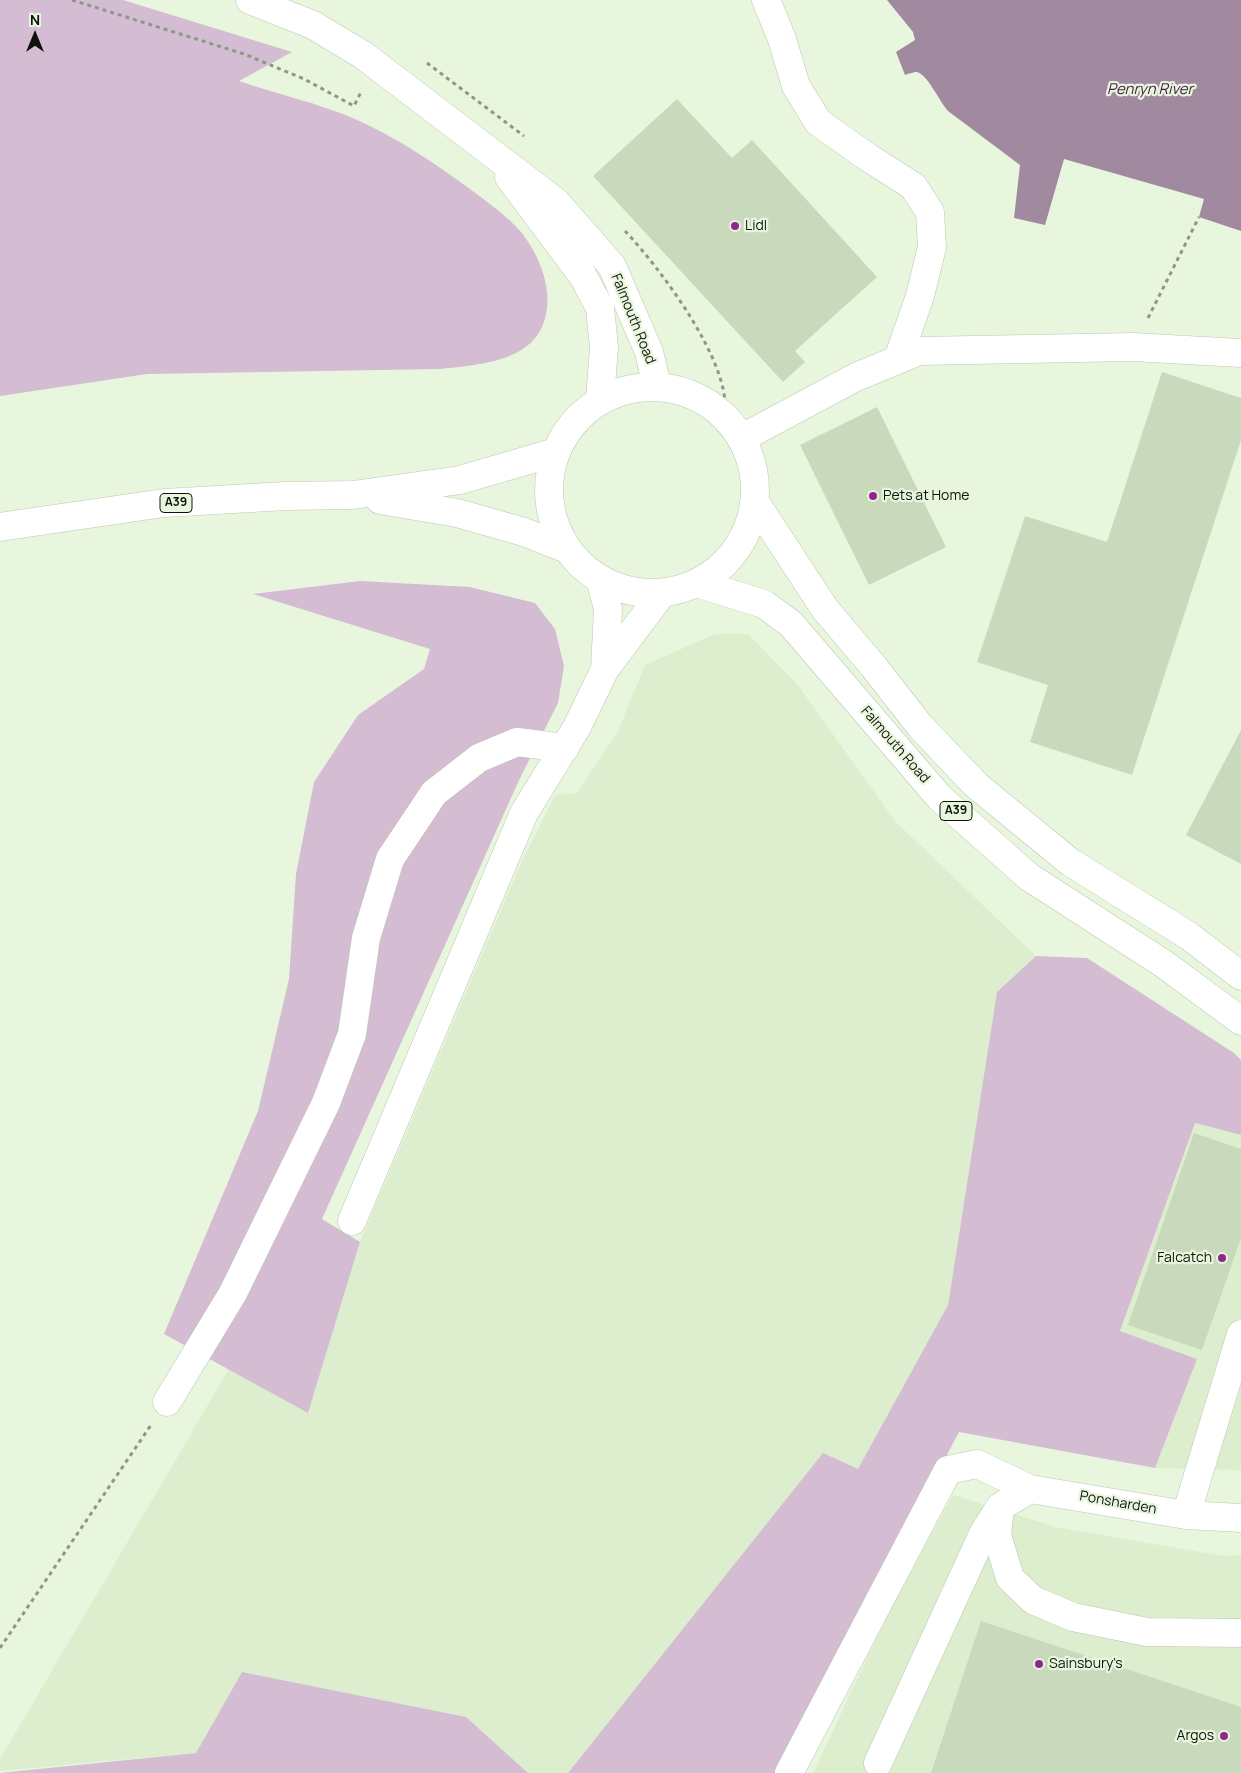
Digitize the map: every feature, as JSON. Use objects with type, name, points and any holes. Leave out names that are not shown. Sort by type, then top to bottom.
[{"type":"main road","name":"Falmouth Road","points":[[250,0],[313,25],[351,47],[405,85],[556,202],[612,266],[649,352],[657,386]]},
{"type":"main road","points":[[766,0],[782,39],[796,86],[818,122],[913,186],[930,212],[932,247],[920,296],[898,359]]},
{"type":"main road","name":"Falmouth Road","points":[[492,154],[584,276],[600,308],[604,347],[600,400]]},
{"type":"main road","points":[[742,438],[856,377],[918,351],[1133,347],[1241,353]]},
{"type":"main road","points":[[657,386],[693,395],[724,416],[742,438],[754,469],[755,502],[745,535],[725,563],[696,583],[662,593],[630,591],[600,579],[582,566],[567,549],[553,518],[549,485],[556,452],[574,422],[600,400],[628,389],[657,386]]},
{"type":"main road","name":"A39","points":[[0,527],[164,503],[353,495],[460,480],[556,452]]},
{"type":"main road","name":"A39","points":[[353,495],[457,513],[524,532],[567,549]]},
{"type":"main road","name":"A39","points":[[755,502],[825,609],[920,726],[976,785],[1070,862],[1189,936],[1241,976]]},
{"type":"main road","points":[[600,579],[608,609],[605,669]]},
{"type":"main road","name":"Falmouth Road","points":[[696,583],[764,604],[791,624],[940,798],[1029,877],[1164,964],[1241,1021]]},
{"type":"main road","points":[[352,1221],[524,813],[577,727],[605,669],[662,593]]},
{"type":"main road","points":[[167,1402],[233,1293],[326,1103],[352,1034],[366,938],[390,859],[434,793],[478,758],[517,742],[565,748]]},
{"type":"main road","points":[[1186,1514],[1241,1334]]},
{"type":"main road","name":"Ponsharden","points":[[789,1773],[948,1470],[977,1464],[1030,1489],[1186,1514],[1241,1518]]},
{"type":"main road","points":[[878,1762],[983,1534],[1000,1507],[1030,1489]]},
{"type":"main road","points":[[1000,1507],[998,1535],[1010,1578],[1033,1600],[1073,1617],[1147,1632],[1241,1632]]},
{"type":"path","points":[[72,0],[244,54],[304,79],[354,106]]},
{"type":"path","points":[[1133,347],[1199,218]]},
{"type":"path","points":[[0,1648],[167,1402]]},
{"type":"shaded area","points":[[0,0],[123,0],[292,52],[239,81],[327,108],[371,126],[431,162],[498,210],[526,239],[537,257],[544,277],[547,308],[542,326],[534,340],[522,350],[491,362],[440,369],[147,374],[0,396]]},
{"type":"shaded area","points":[[360,581],[470,587],[535,603],[555,629],[564,666],[558,703],[520,778],[322,1219],[360,1242],[308,1413],[164,1334],[258,1111],[289,979],[296,874],[314,782],[358,715],[424,669],[430,649],[253,594]]},
{"type":"shaded area","points":[[715,634],[748,634],[797,684],[895,821],[1036,956],[997,992],[948,1305],[858,1470],[823,1454],[568,1773],[528,1773],[465,1717],[242,1672],[196,1753],[0,1771],[0,1759],[229,1369],[308,1413],[360,1242],[521,863],[555,795],[577,793],[618,731],[645,665]]},
{"type":"shaded area","points":[[1036,956],[1087,958],[1234,1053],[1241,1060],[1241,1135],[1195,1123],[1120,1331],[1197,1359],[1155,1468],[959,1432],[778,1773],[568,1773],[823,1453],[858,1469],[948,1305],[997,992]]},
{"type":"shaded area","points":[[1195,1123],[1241,1135],[1241,1470],[1155,1468],[1197,1359],[1120,1331]]},
{"type":"shaded area","points":[[953,1495],[1056,1527],[1223,1556],[1241,1555],[1241,1773],[813,1773],[891,1607]]},
{"type":"shaded area","points":[[242,1672],[466,1717],[528,1773],[0,1773],[196,1753]]},
{"type":"water","name":"Penryn River","points":[[887,0],[1241,0],[1241,231],[1199,217],[1204,199],[1064,159],[1045,225],[1014,218],[1020,165],[948,111],[921,74],[916,72],[905,75],[896,52],[915,40],[913,32]]},
{"type":"building","name":"Lidl","points":[[677,99],[732,158],[752,140],[877,277],[795,351],[805,362],[783,382],[593,176]]},
{"type":"building","points":[[1162,372],[1241,398],[1241,440],[1132,775],[1030,742],[1048,685],[977,662],[1025,516],[1107,542]]},
{"type":"building","name":"Pets at Home","points":[[877,407],[946,547],[869,585],[800,445]]},
{"type":"building","points":[[1241,730],[1241,864],[1186,835]]},
{"type":"building","points":[[1194,1133],[1241,1149],[1241,1238],[1202,1350],[1128,1325]]},
{"type":"building","name":"Sainsbury's","points":[[981,1621],[1241,1707],[1241,1773],[931,1773]]},
{"type":"place","name":"Lidl","points":[[735,226]]},
{"type":"place","name":"Pets at Home","points":[[873,496]]},
{"type":"place","name":"Falcatch","points":[[1222,1258]]},
{"type":"place","name":"Sainsbury's","points":[[1039,1664]]},
{"type":"place","name":"Argos","points":[[1224,1736]]}]
